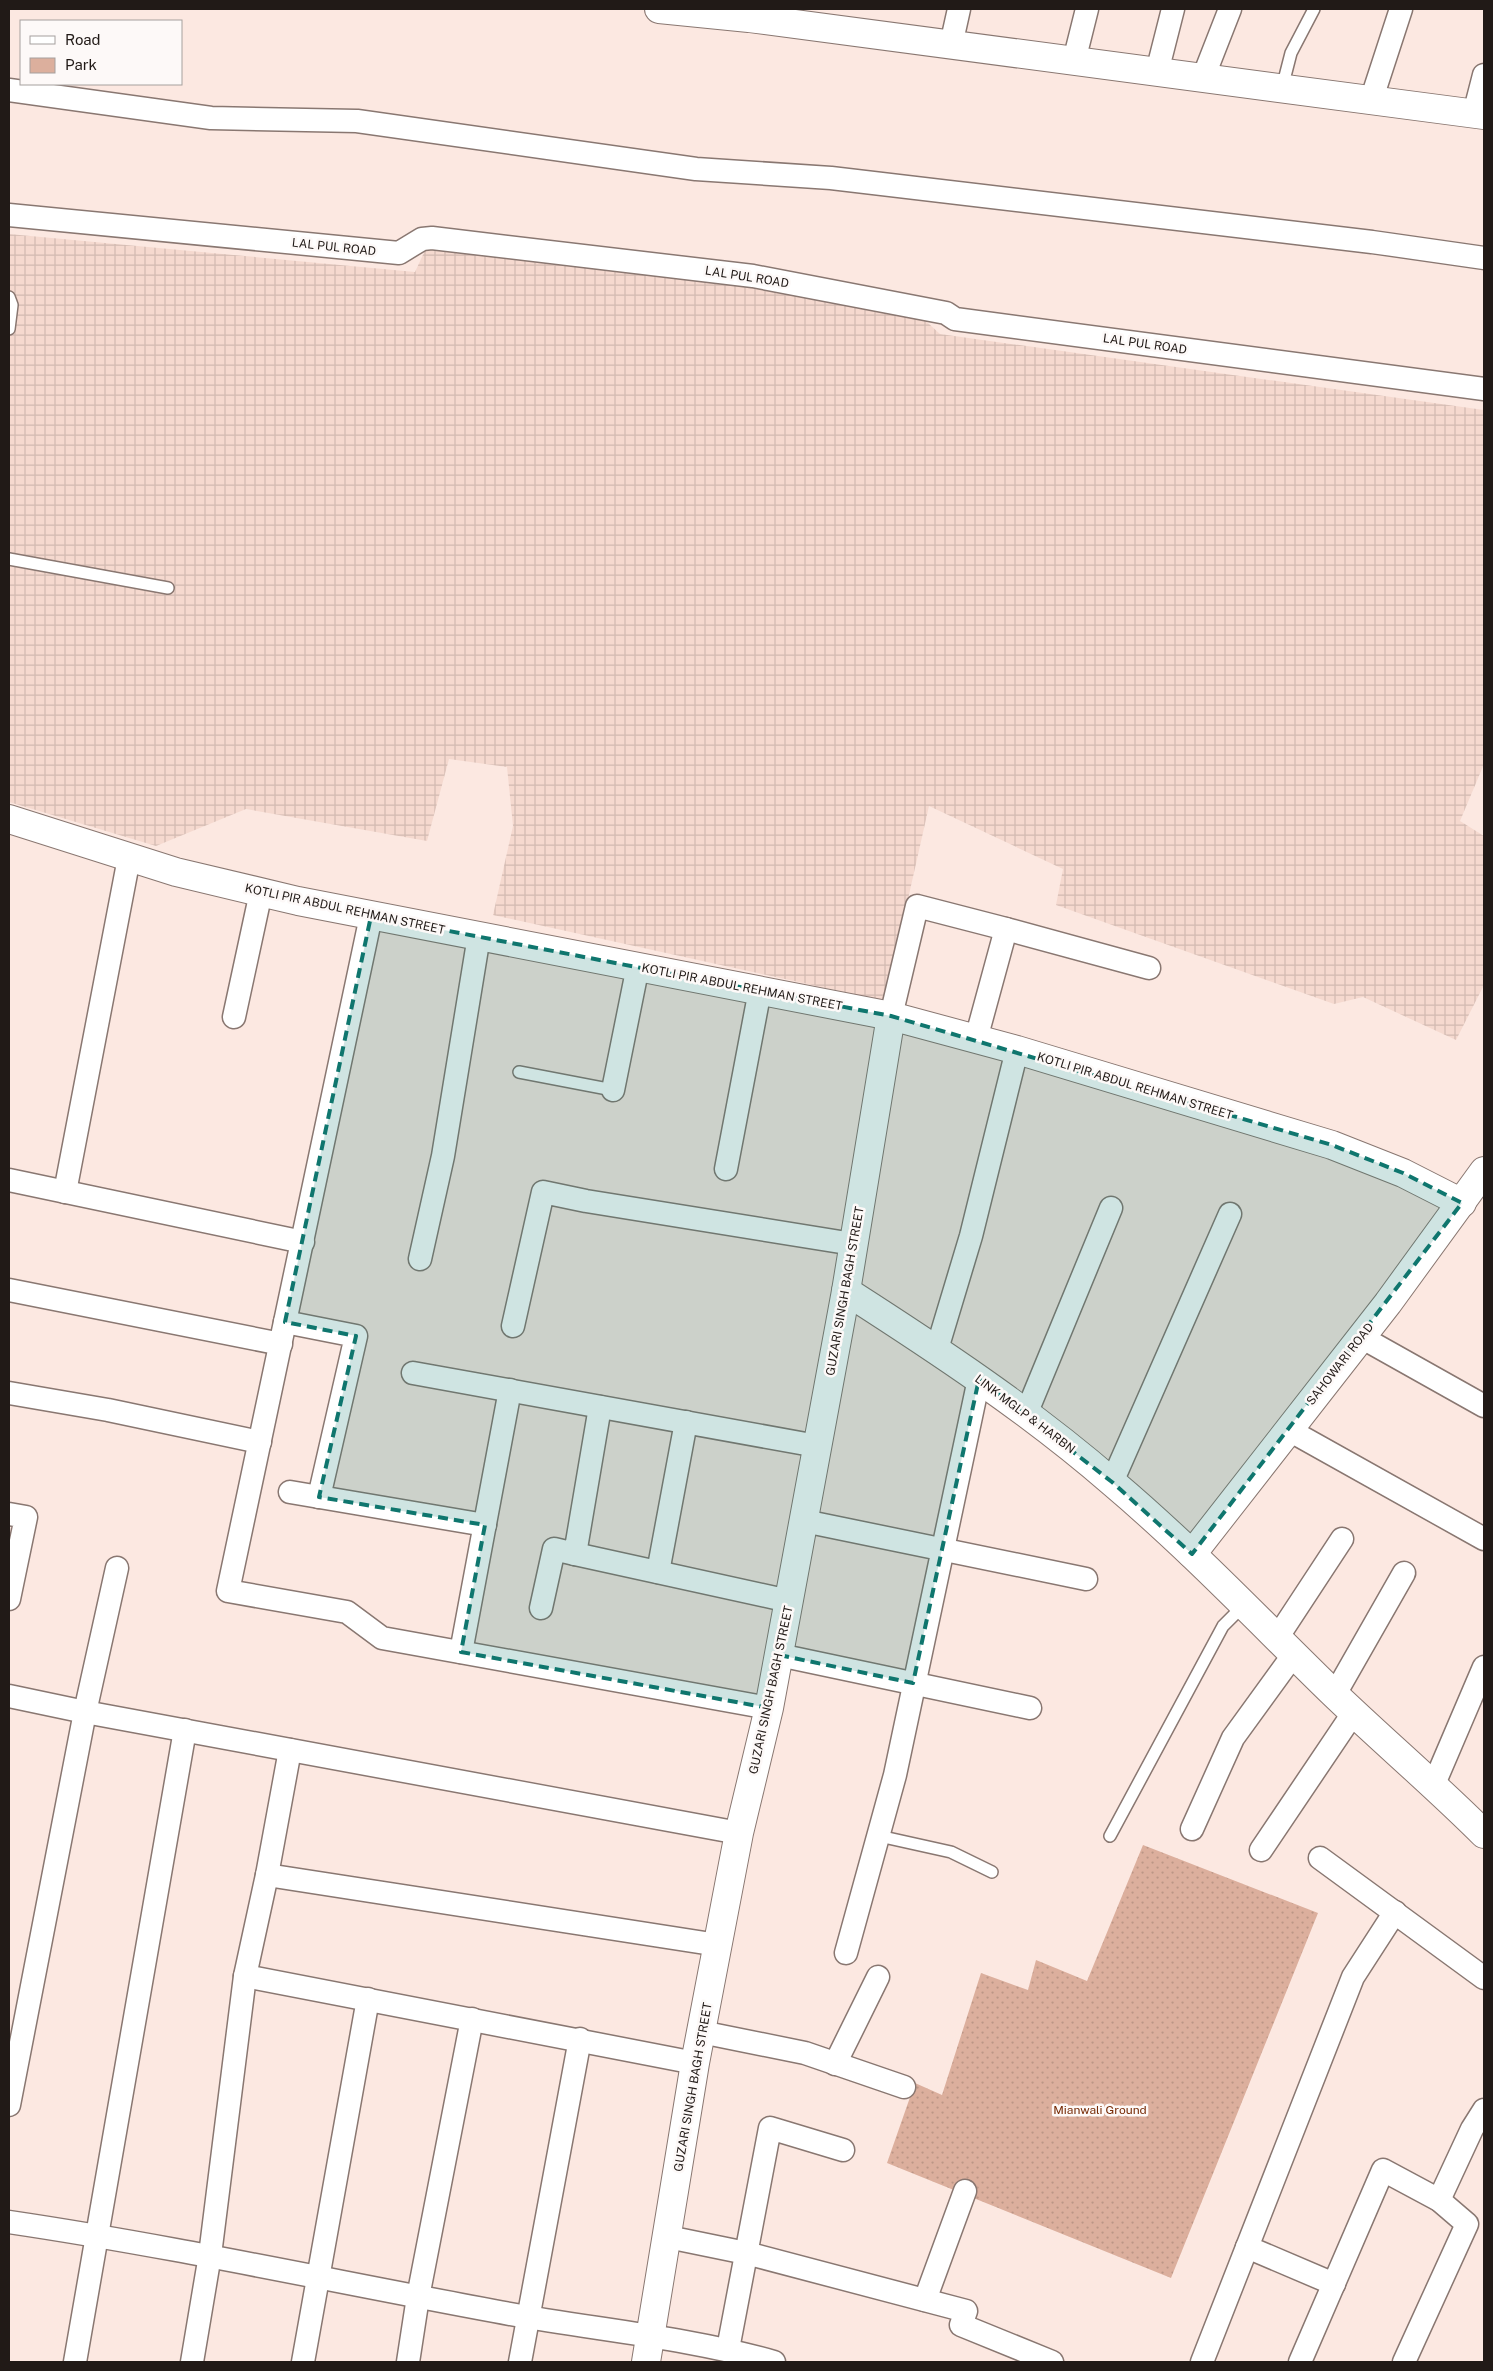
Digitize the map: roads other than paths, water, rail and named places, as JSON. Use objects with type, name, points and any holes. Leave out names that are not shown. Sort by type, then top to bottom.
[{"type":"street","points":[[659,9],[749,14],[951,45],[1479,115],[1484,75]]},
{"type":"street","points":[[951,45],[959,9]]},
{"type":"street","points":[[1074,61],[1087,9]]},
{"type":"street","points":[[1157,72],[1173,9]]},
{"type":"street","points":[[1203,78],[1230,9]]},
{"type":"street","points":[[1371,101],[1401,9]]},
{"type":"street","points":[[9,90],[211,118],[358,121],[696,169],[831,178],[1372,242],[1484,258]]},
{"type":"street","name":"LAL PUL ROAD","points":[[9,215],[399,253],[426,238],[461,241],[753,276],[946,313],[955,319],[1484,389]]},
{"type":"street","name":"KOTLI PIR ABDUL REHMAN STREET","points":[[9,820],[176,872],[261,892],[371,916],[891,1016],[1017,1050],[1332,1145],[1403,1173],[1462,1203]]},
{"type":"street","points":[[65,1192],[129,858]]},
{"type":"street","points":[[234,1017],[261,892]]},
{"type":"street","points":[[891,1016],[917,906],[1149,968]]},
{"type":"street","points":[[371,916],[228,1591],[346,1612],[382,1638],[769,1708]]},
{"type":"street","points":[[976,1039],[1006,929]]},
{"type":"street","points":[[420,1260],[443,1156],[479,936]]},
{"type":"street","points":[[613,1090],[638,966]]},
{"type":"street","points":[[726,1169],[760,990]]},
{"type":"street","name":"GUZARI SINGH BAGH STREET","points":[[646,2362],[649,2334],[668,2237],[696,2063],[739,1833],[769,1708],[846,1291],[891,1016]]},
{"type":"street","points":[[937,1349],[971,1236],[1017,1050]]},
{"type":"street","name":"SAHOWARI ROAD","points":[[1192,1554],[1361,1337],[1484,1171]]},
{"type":"street","points":[[9,1180],[302,1242]]},
{"type":"street","points":[[513,1326],[543,1192],[586,1201],[853,1244]]},
{"type":"street","points":[[1026,1414],[1111,1208]]},
{"type":"street","points":[[1112,1482],[1230,1214]]},
{"type":"street","points":[[9,1290],[281,1344]]},
{"type":"street","name":"LINK MGLP & HARBN","points":[[846,1291],[937,1349],[979,1379],[1112,1482],[1192,1554],[1344,1703],[1434,1784],[1484,1834]]},
{"type":"street","points":[[286,1322],[356,1336],[319,1497]]},
{"type":"street","points":[[1361,1337],[1484,1406]]},
{"type":"street","points":[[413,1373],[817,1446]]},
{"type":"street","points":[[846,1953],[895,1775],[979,1379]]},
{"type":"street","points":[[461,1652],[510,1390]]},
{"type":"street","points":[[9,1393],[108,1410],[260,1442]]},
{"type":"street","points":[[575,1554],[600,1407]]},
{"type":"street","points":[[658,1572],[686,1422]]},
{"type":"street","points":[[1289,1430],[1484,1539]]},
{"type":"street","points":[[290,1492],[485,1525]]},
{"type":"street","points":[[9,1514],[26,1517],[9,1599]]},
{"type":"street","points":[[804,1521],[1086,1578]]},
{"type":"street","points":[[1192,1829],[1233,1738],[1286,1646],[1342,1539]]},
{"type":"street","points":[[540,1608],[554,1549],[789,1601]]},
{"type":"street","points":[[9,2105],[85,1712],[117,1568]]},
{"type":"street","points":[[1261,1850],[1344,1703],[1404,1573]]},
{"type":"street","points":[[779,1655],[1030,1708]]},
{"type":"street","points":[[1434,1784],[1484,1667]]},
{"type":"street","points":[[9,1696],[85,1712],[739,1833]]},
{"type":"street","points":[[75,2362],[184,1730]]},
{"type":"street","points":[[192,2362],[210,2256],[245,1976],[267,1875],[290,1750]]},
{"type":"street","points":[[1320,1858],[1484,1978]]},
{"type":"street","points":[[267,1875],[718,1946]]},
{"type":"street","points":[[1202,2362],[1353,1977],[1395,1912]]},
{"type":"street","points":[[245,1976],[580,2039],[696,2063]]},
{"type":"street","points":[[835,2064],[878,1977]]},
{"type":"street","points":[[303,2362],[368,1999]]},
{"type":"street","points":[[408,2362],[418,2297],[472,2019]]},
{"type":"street","points":[[702,2032],[805,2053],[904,2087]]},
{"type":"street","points":[[520,2362],[580,2039]]},
{"type":"street","points":[[1439,2200],[1472,2129],[1484,2110]]},
{"type":"street","points":[[728,2349],[770,2128],[843,2150]]},
{"type":"street","points":[[1300,2362],[1383,2170],[1439,2200],[1467,2224],[1404,2362]]},
{"type":"street","points":[[925,2300],[965,2192]]},
{"type":"street","points":[[9,2222],[96,2235],[210,2256],[318,2279],[528,2318],[649,2334],[728,2349],[774,2362]]},
{"type":"street","points":[[668,2237],[746,2253],[966,2310],[961,2325],[1052,2362]]},
{"type":"street","points":[[1247,2247],[1334,2284]]},
{"type":"lane","points":[[1282,89],[1291,53],[1314,9]]},
{"type":"lane","points":[[9,297],[12,305],[9,329]]},
{"type":"lane","points":[[9,559],[168,588]]},
{"type":"lane","points":[[519,1072],[613,1090]]},
{"type":"lane","points":[[1110,1836],[1223,1626],[1244,1605]]},
{"type":"lane","points":[[879,1836],[951,1852],[992,1872]]},
{"type":"park label","name":"Mianwali Ground","points":[[1100,2110]]}]
